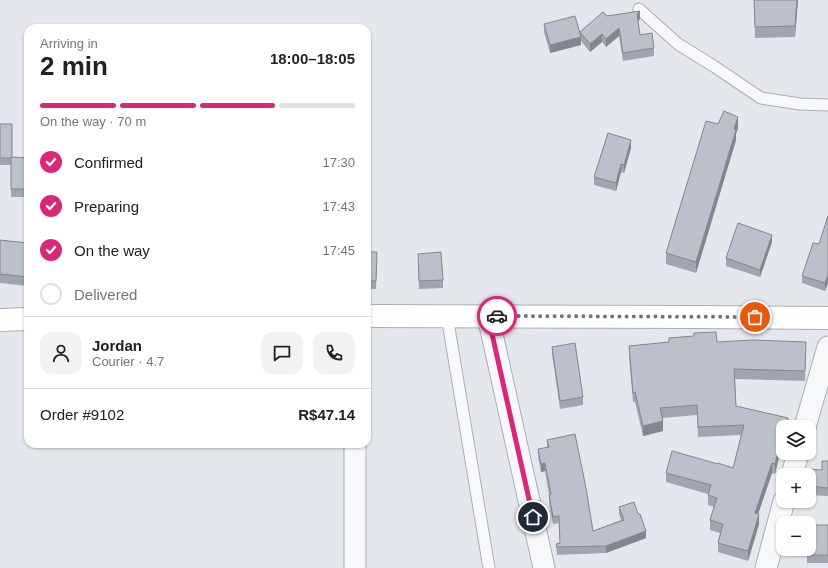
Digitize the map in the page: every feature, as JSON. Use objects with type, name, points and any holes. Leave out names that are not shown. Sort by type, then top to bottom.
[{"type":"main road","points":[[371,316],[828,318]]},
{"type":"main road","points":[[0,320],[24,319]]},
{"type":"street","points":[[488,316],[544,568]]},
{"type":"street","points":[[807,420],[828,347]]},
{"type":"street","points":[[355,448],[355,568]]},
{"type":"street","points":[[766,568],[782,508]]},
{"type":"lane","points":[[639,9],[678,44],[760,98],[800,104],[828,105]]},
{"type":"lane","points":[[447,316],[489,568]]},
{"type":"building","points":[[754,0],[797,0],[795,26],[755,27]]},
{"type":"building","points":[[640,11],[637,14],[640,35],[652,33],[654,48],[623,53],[619,28],[606,39],[602,34],[590,44],[580,32],[603,12],[607,16]]},
{"type":"building","points":[[575,16],[581,37],[550,45],[544,24]]},
{"type":"building","points":[[724,111],[738,117],[734,129],[736,130],[696,262],[666,253],[706,121],[718,124]]},
{"type":"building","points":[[0,124],[12,124],[11,158],[0,158]]},
{"type":"building","points":[[608,133],[631,140],[624,165],[621,164],[616,183],[594,177]]},
{"type":"building","points":[[11,157],[24,158],[24,189],[11,189]]},
{"type":"building","points":[[828,216],[828,275],[825,283],[802,276],[813,243],[819,244]]},
{"type":"building","points":[[738,223],[772,235],[760,270],[726,258]]},
{"type":"building","points":[[0,240],[24,243],[24,277],[0,274]]},
{"type":"building","points":[[371,252],[377,252],[376,281],[371,281]]},
{"type":"building","points":[[441,252],[443,280],[419,281],[418,254]]},
{"type":"building","points":[[716,332],[717,342],[753,340],[806,342],[805,371],[734,369],[736,406],[788,418],[788,420],[776,420],[776,460],[775,464],[772,463],[755,513],[759,514],[748,551],[718,543],[723,524],[710,520],[717,498],[708,495],[711,485],[666,473],[672,451],[733,468],[744,425],[698,427],[697,405],[660,408],[663,421],[643,426],[635,392],[633,393],[629,346],[669,342],[669,338],[694,336],[694,333]]},
{"type":"building","points":[[575,343],[583,397],[560,401],[552,347]]},
{"type":"building","points":[[575,434],[593,531],[624,520],[619,507],[634,502],[646,531],[606,546],[557,547],[556,544],[560,543],[559,516],[553,517],[549,495],[551,494],[545,463],[541,464],[538,449],[549,447],[547,440]]},
{"type":"building","points":[[822,461],[828,461],[828,488],[816,487],[816,470],[822,470]]},
{"type":"building","points":[[816,525],[828,525],[828,555],[816,555]]},
{"type":"way so far","points":[[497,316],[755,317]]},
{"type":"route","points":[[497,316],[488,316],[533,517]]}]
